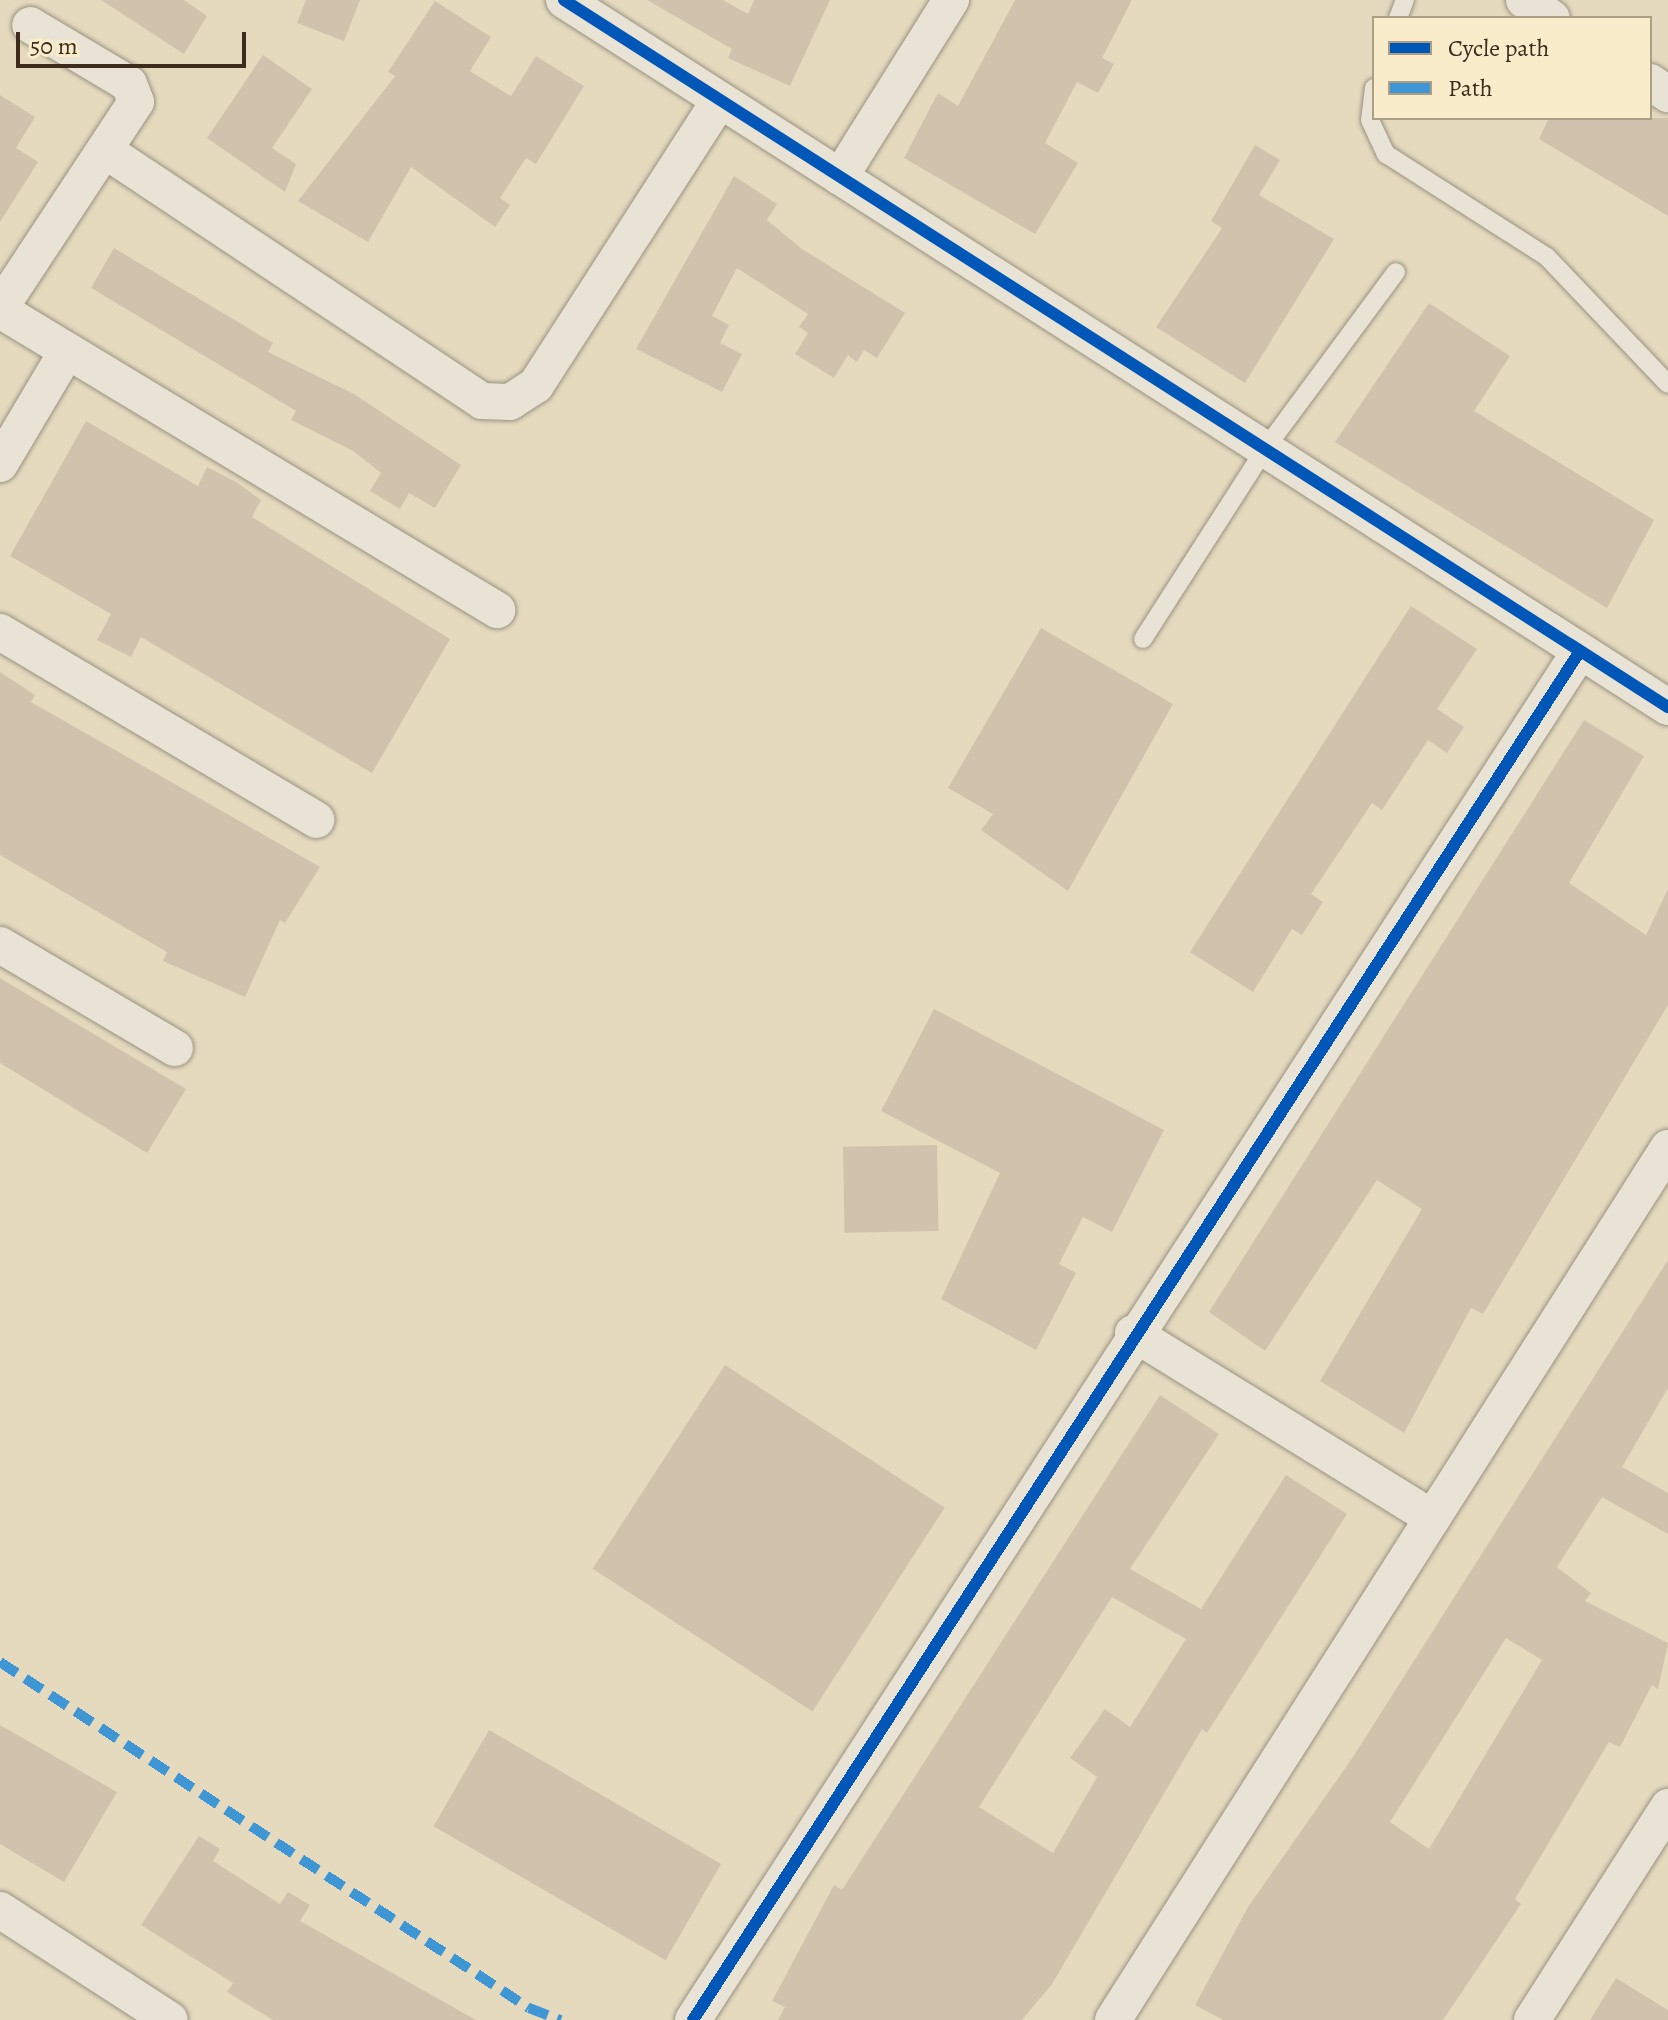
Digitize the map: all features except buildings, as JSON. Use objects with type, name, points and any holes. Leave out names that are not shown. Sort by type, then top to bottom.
[{"type":"street","points":[[564,0],[1668,707]]},
{"type":"street","points":[[840,177],[951,0]]},
{"type":"street","points":[[1524,0],[1549,16]]},
{"type":"street","points":[[30,25],[129,84],[136,102],[109,153],[0,309],[497,610]]},
{"type":"street","points":[[109,153],[482,401],[510,402],[536,385],[720,100]]},
{"type":"street","points":[[0,464],[67,351]]},
{"type":"street","points":[[0,632],[316,820]]},
{"type":"street","points":[[693,2020],[1133,1333],[1580,651]]},
{"type":"street","points":[[0,945],[175,1048]]},
{"type":"street","points":[[1113,2020],[1668,1148]]},
{"type":"street","points":[[1133,1333],[1432,1518]]},
{"type":"street","points":[[1532,2020],[1668,1807]]},
{"type":"street","points":[[0,1910],[170,2020]]},
{"type":"lane","points":[[1372,104],[1370,120],[1386,154],[1547,257],[1668,384]]},
{"type":"lane","points":[[1143,639],[1265,449],[1396,272]]},
{"type":"marked path","points":[[0,1662],[529,2008],[561,2020]]},
{"type":"cycle path","points":[[564,0],[1668,707]]},
{"type":"cycle path","points":[[693,2020],[1580,651]]}]
